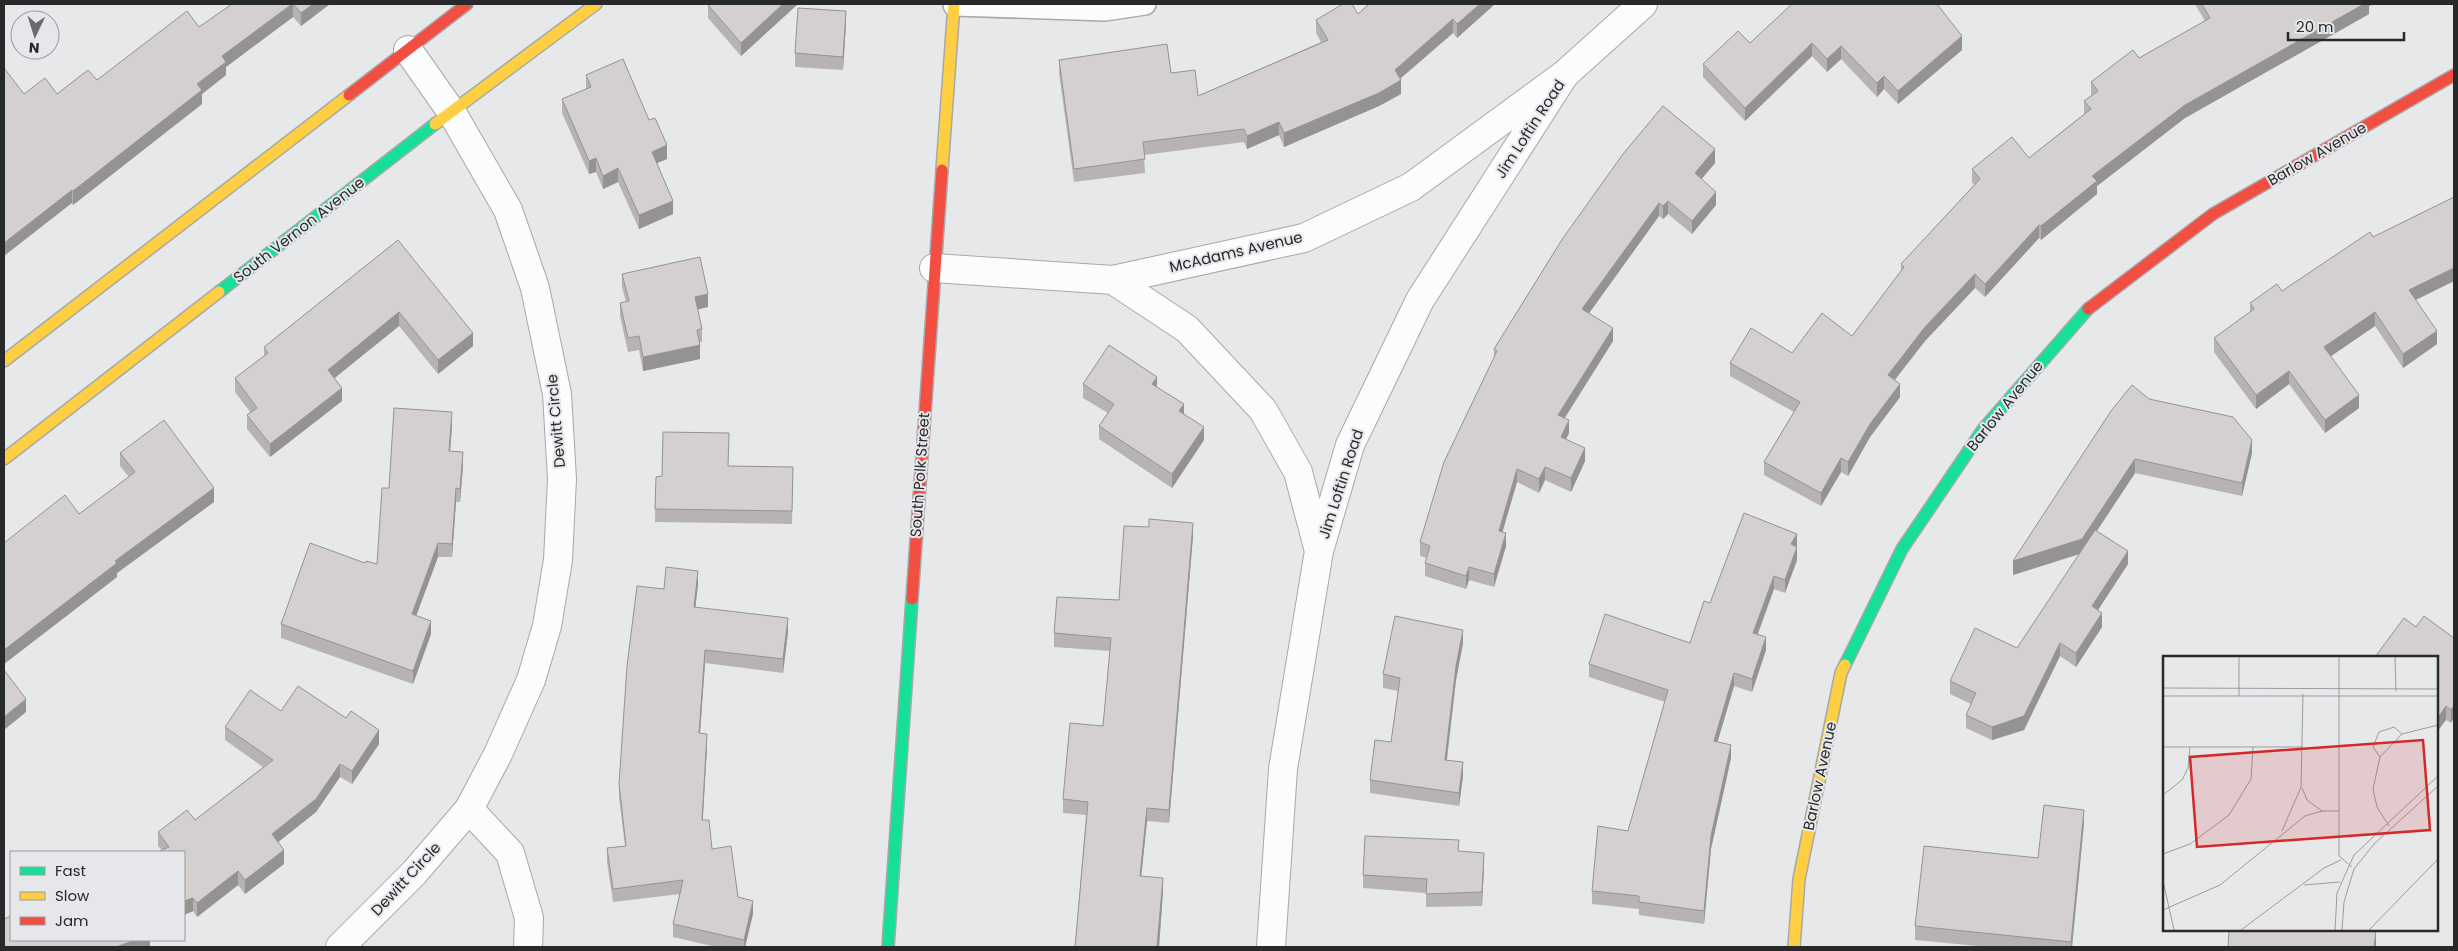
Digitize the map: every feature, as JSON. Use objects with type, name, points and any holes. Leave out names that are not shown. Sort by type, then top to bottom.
[{"type":"street","points":[[4,361],[467,4]]},
{"type":"street","name":"South Vernon Avenue","points":[[4,459],[451,111],[596,4]]},
{"type":"street","name":"South Polk Street","points":[[888,947],[934,268],[954,4]]},
{"type":"street","name":"McAdams Avenue","points":[[934,268],[1113,280],[1304,238],[1411,187],[1565,74],[1643,4]]},
{"type":"street","name":"Dewitt Circle","points":[[340,947],[414,873],[469,809],[498,754],[531,680],[546,626],[558,560],[562,479],[557,394],[535,288],[508,210],[451,111],[408,50]]},
{"type":"street","name":"Jim Loftin Road","points":[[1271,947],[1283,769],[1320,551],[1350,445],[1420,300],[1565,74]]},
{"type":"street","name":"Barlow Avenue","points":[[1794,947],[1799,879],[1841,673],[1902,550],[1984,428],[2091,305],[2213,214],[2454,75]]},
{"type":"street","points":[[1113,280],[1188,329],[1263,410],[1298,472],[1320,551]]},
{"type":"street","points":[[469,809],[510,853],[529,918],[528,947]]},
{"type":"lane","points":[[954,4],[1105,10],[1145,4]]},
{"type":"building","points":[[232,4],[292,4],[222,56],[226,62],[197,84],[202,90],[4,243],[4,68],[24,94],[45,78],[57,94],[88,70],[97,80],[187,11],[199,27]]},
{"type":"building","points":[[293,4],[313,4],[301,13]]},
{"type":"building","points":[[709,4],[783,4],[741,43]]},
{"type":"building","points":[[1343,4],[1352,4],[1358,14],[1369,4],[1480,4],[1457,24],[1453,19],[1395,70],[1401,80],[1379,93],[1284,133],[1279,122],[1247,136],[1244,129],[1143,142],[1145,159],[1074,169],[1059,60],[1167,44],[1171,73],[1195,70],[1198,96],[1328,40],[1316,20]]},
{"type":"building","points":[[1792,4],[1937,4],[1962,36],[1898,91],[1884,76],[1877,83],[1841,46],[1827,59],[1812,43],[1745,108],[1703,64],[1738,31],[1750,43]]},
{"type":"building","points":[[2202,4],[2364,4],[2185,105],[2092,176],[2097,181],[2041,226],[2039,225],[1985,284],[1975,274],[1925,327],[1888,375],[1900,384],[1870,424],[1848,462],[1841,458],[1821,493],[1764,462],[1800,402],[1730,363],[1751,328],[1792,353],[1822,313],[1852,336],[1904,267],[1901,264],[1980,179],[1972,169],[2012,137],[2029,158],[2091,109],[2084,101],[2098,91],[2091,82],[2133,50],[2139,58],[2210,18]]},
{"type":"building","points":[[798,8],[846,11],[843,57],[795,53]]},
{"type":"building","points":[[623,59],[649,120],[655,118],[667,145],[652,152],[673,201],[639,215],[618,168],[603,176],[596,158],[589,161],[562,99],[591,87],[586,75]]},
{"type":"building","points":[[1663,106],[1715,149],[1695,173],[1716,192],[1692,221],[1668,201],[1663,206],[1659,203],[1582,309],[1613,328],[1558,415],[1569,420],[1561,437],[1585,448],[1571,478],[1545,467],[1539,479],[1517,469],[1499,531],[1506,533],[1494,574],[1469,567],[1466,576],[1425,563],[1430,546],[1420,542],[1444,462],[1497,351],[1494,349],[1563,238],[1623,154]]},
{"type":"building","points":[[2454,197],[2454,268],[2409,290],[2437,331],[2403,354],[2375,312],[2324,347],[2359,395],[2325,420],[2289,371],[2256,395],[2214,338],[2254,309],[2250,303],[2277,284],[2282,291],[2370,232],[2373,237]]},
{"type":"building","points":[[398,240],[473,333],[438,360],[399,312],[328,370],[342,388],[270,444],[247,415],[257,408],[235,378],[268,353],[264,347]]},
{"type":"building","points":[[700,257],[708,294],[695,297],[702,329],[697,330],[700,345],[643,357],[639,336],[628,338],[620,303],[629,301],[622,274]]},
{"type":"building","points":[[1109,345],[1157,377],[1152,384],[1184,404],[1179,411],[1204,427],[1172,474],[1099,426],[1114,404],[1083,384]]},
{"type":"building","points":[[2132,385],[2149,399],[2233,417],[2252,440],[2242,483],[2135,459],[2082,539],[2013,561],[2111,411]]},
{"type":"building","points":[[394,408],[452,412],[449,451],[463,452],[460,489],[456,488],[452,544],[438,543],[412,614],[431,621],[413,671],[281,624],[310,543],[365,563],[366,561],[377,564],[382,488],[389,488]]},
{"type":"building","points":[[164,420],[214,488],[115,561],[117,563],[4,650],[4,543],[65,495],[79,514],[135,472],[120,453]]},
{"type":"building","points":[[663,432],[729,433],[728,466],[793,467],[792,511],[655,509],[656,477],[662,476]]},
{"type":"building","points":[[1744,513],[1797,534],[1791,544],[1797,547],[1785,580],[1774,576],[1753,633],[1766,637],[1752,679],[1734,673],[1714,741],[1731,745],[1711,836],[1704,911],[1639,902],[1639,896],[1592,891],[1598,826],[1628,831],[1668,690],[1589,664],[1605,614],[1690,643],[1704,601],[1710,603]]},
{"type":"building","points":[[1149,519],[1193,523],[1169,810],[1147,808],[1140,876],[1163,878],[1157,947],[1075,947],[1088,802],[1063,799],[1070,723],[1103,726],[1111,638],[1054,633],[1057,597],[1119,600],[1124,526],[1149,527]]},
{"type":"building","points":[[2095,530],[2128,551],[2092,606],[2102,613],[2076,653],[2060,643],[2024,716],[1992,727],[1966,715],[1976,693],[1950,681],[1975,628],[2017,648]]},
{"type":"building","points":[[666,567],[698,571],[694,607],[788,618],[783,659],[705,650],[699,733],[707,734],[702,820],[709,820],[712,849],[731,846],[738,897],[753,901],[744,940],[673,924],[683,880],[613,889],[607,848],[626,846],[619,784],[627,666],[637,586],[664,589]]},
{"type":"building","points":[[1395,616],[1463,630],[1456,666],[1445,760],[1463,762],[1459,793],[1370,780],[1375,740],[1391,742],[1400,678],[1383,674]]},
{"type":"building","points":[[2424,616],[2454,638],[2454,705],[2451,710],[2446,706],[2438,718],[2438,656],[2376,656],[2404,618],[2416,627]]},
{"type":"building","points":[[4,670],[26,699],[4,717]]},
{"type":"building","points":[[298,686],[346,718],[351,711],[379,730],[352,771],[340,764],[316,799],[272,834],[284,850],[245,880],[238,871],[197,903],[193,898],[185,901],[185,851],[159,851],[169,847],[158,832],[187,810],[195,820],[273,760],[225,727],[250,690],[281,711]]},
{"type":"building","points":[[2044,805],[2084,810],[2071,942],[1915,926],[1924,846],[2038,858]]},
{"type":"building","points":[[1365,836],[1459,840],[1458,851],[1484,853],[1482,892],[1426,894],[1427,879],[1363,875]]},
{"type":"building","points":[[10,916],[10,941],[132,941],[116,947],[4,947],[4,919]]},
{"type":"building","points":[[2229,931],[2376,931],[2374,947],[2228,947]]},
{"type":"traffic: fast","points":[[219,292],[435,124]]},
{"type":"traffic: fast","points":[[1845,665],[1902,549],[1984,428],[2088,309]]},
{"type":"traffic: fast","points":[[888,947],[912,599]]},
{"type":"traffic: slow","points":[[435,124],[596,4]]},
{"type":"traffic: slow","points":[[942,170],[954,4]]},
{"type":"traffic: slow","points":[[4,361],[349,95]]},
{"type":"traffic: slow","points":[[4,459],[219,292]]},
{"type":"traffic: slow","points":[[1794,947],[1799,879],[1841,673],[1845,665]]},
{"type":"traffic: jam","points":[[349,95],[467,4]]},
{"type":"traffic: jam","points":[[2088,309],[2213,214],[2454,75]]},
{"type":"traffic: jam","points":[[912,599],[942,170]]}]
